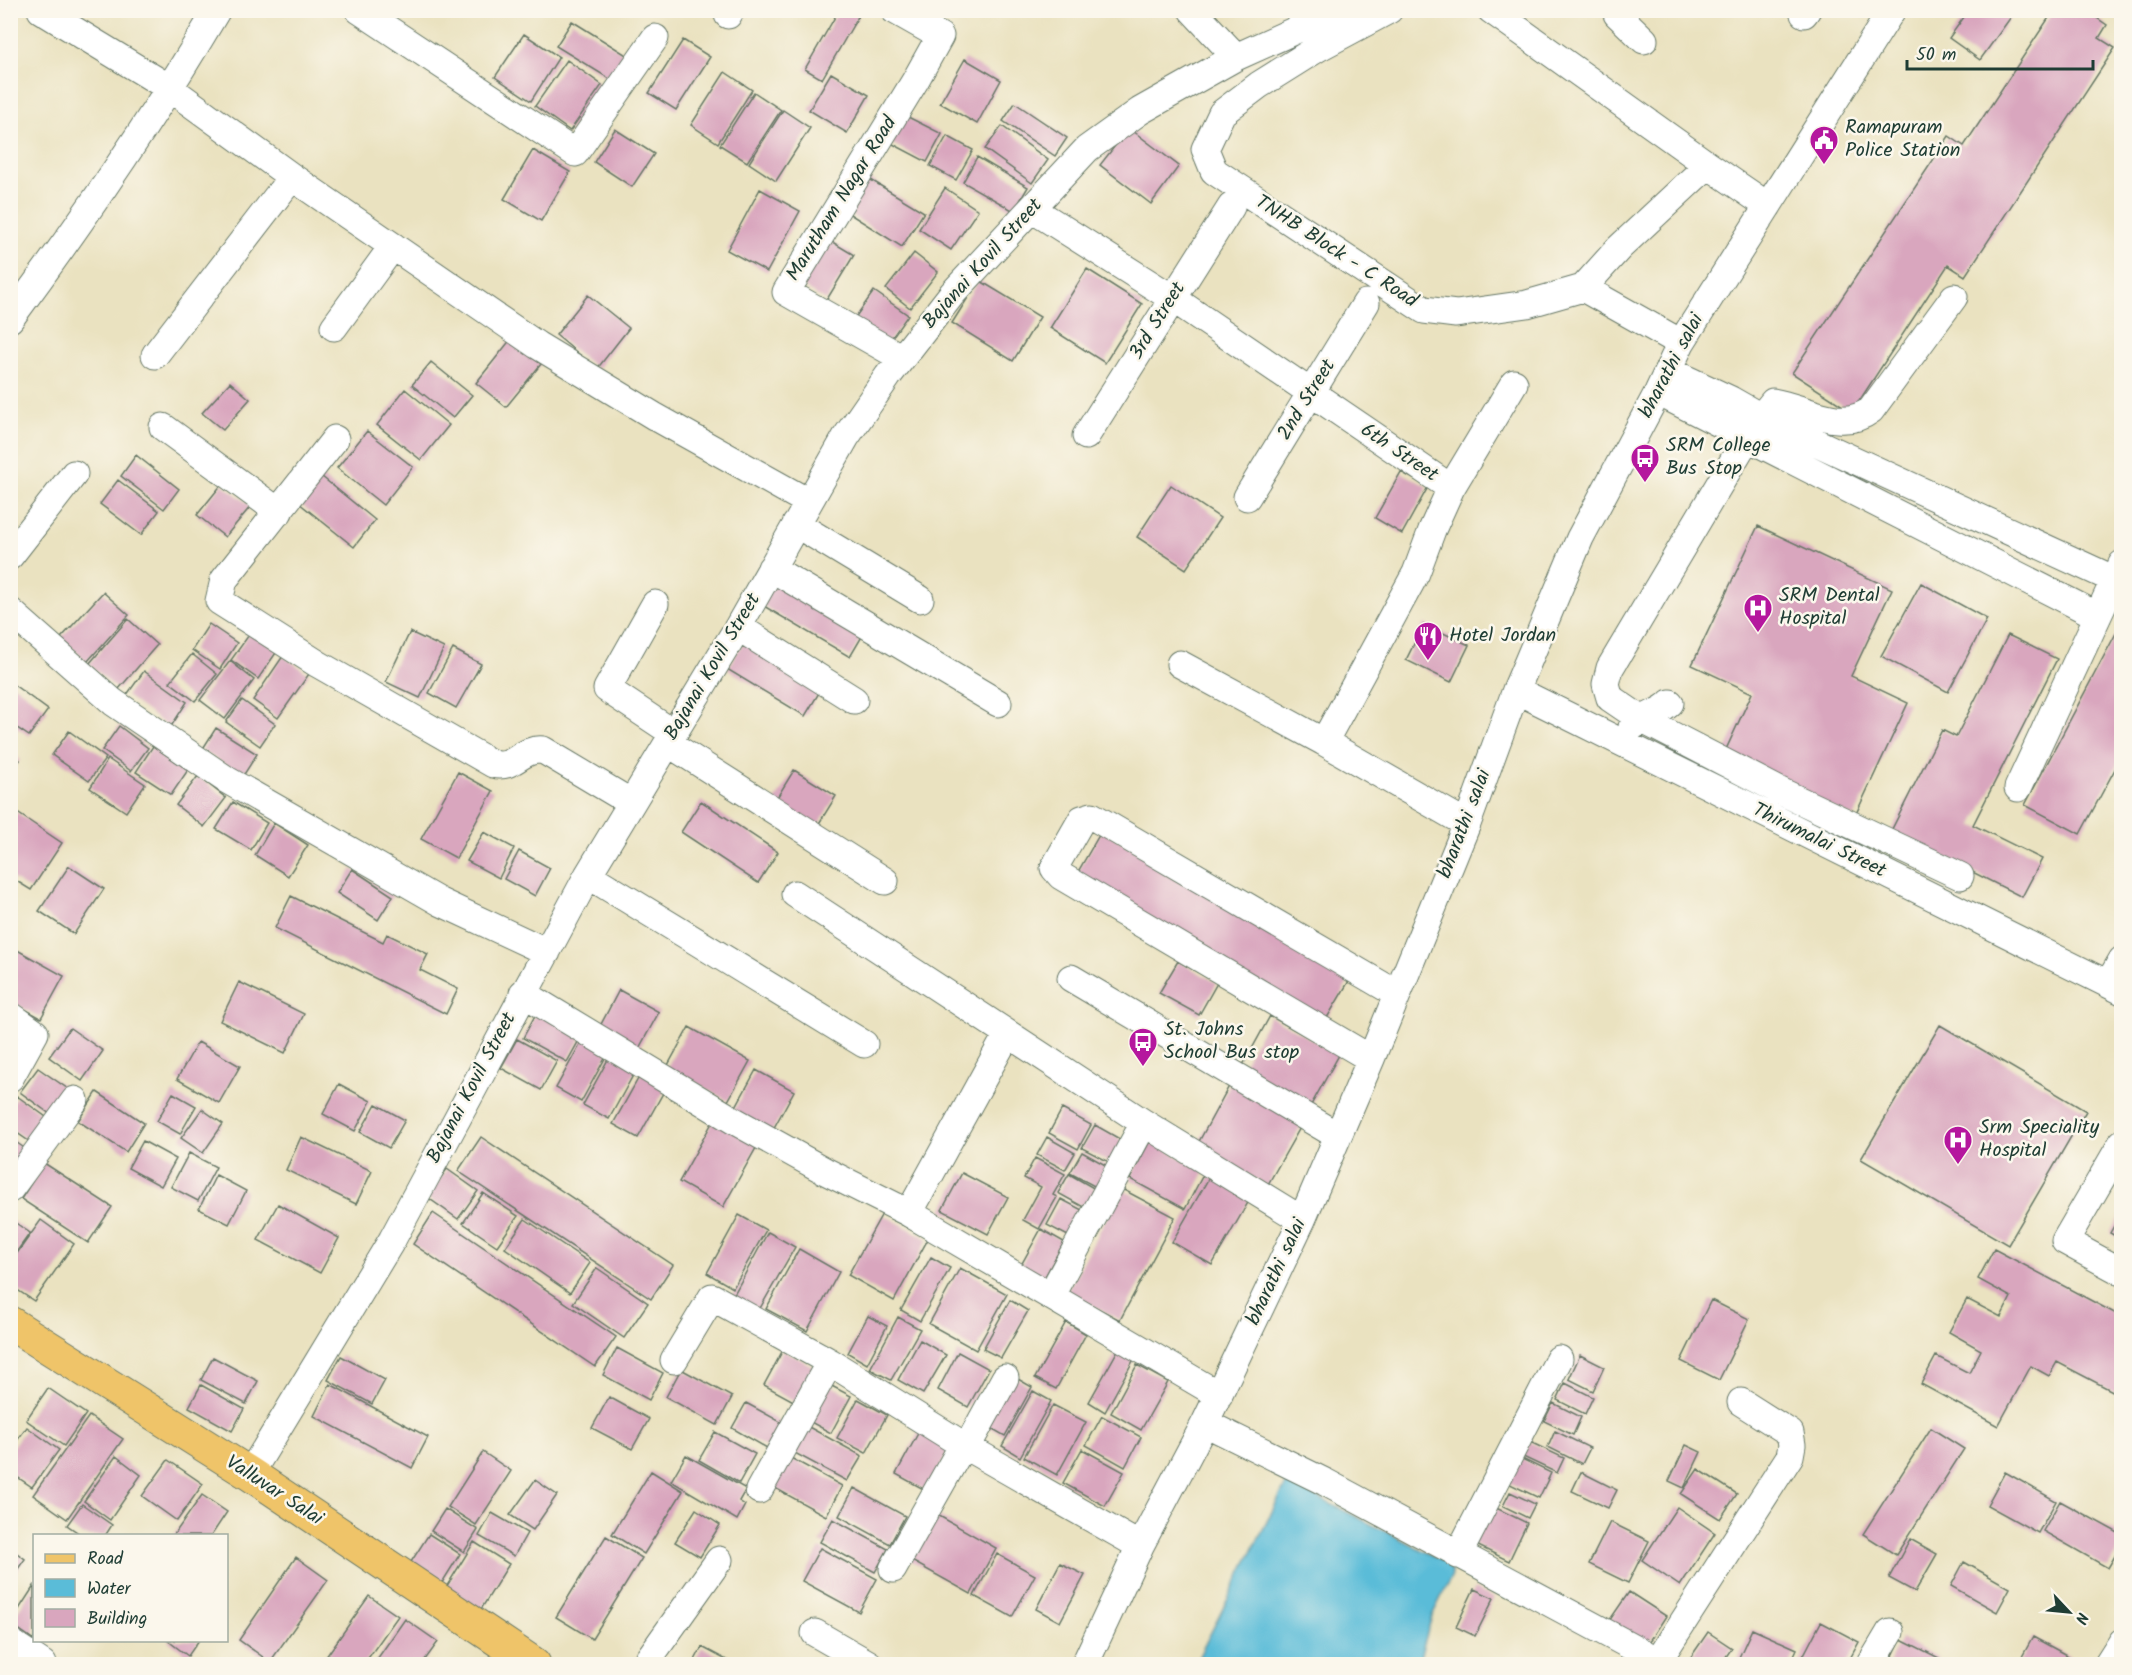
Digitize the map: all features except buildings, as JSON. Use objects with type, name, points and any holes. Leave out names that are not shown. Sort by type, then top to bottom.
[{"type":"main road","name":"Valluvar Salai","points":[[10,1323],[250,1474],[534,1665]]},
{"type":"street","points":[[41,10],[171,88],[292,177],[537,345],[654,416],[802,513],[920,599]]},
{"type":"street","points":[[10,319],[58,254],[171,88],[217,10]]},
{"type":"street","points":[[358,10],[575,153],[656,38]]},
{"type":"street","name":"Marutham Nagar Road","points":[[894,10],[940,36],[786,292],[902,358]]},
{"type":"street","points":[[1192,10],[1236,57]]},
{"type":"street","name":"Bajanai Kovil Street","points":[[250,1474],[392,1240],[523,993],[630,802],[738,627],[846,437],[888,376],[952,294],[1087,149],[1140,111],[1236,57],[1340,10]]},
{"type":"street","name":"TNHB Block - C Road","points":[[1389,10],[1318,48],[1259,85],[1222,112],[1205,149],[1214,171],[1424,310],[1456,314],[1527,304],[1582,288]]},
{"type":"street","points":[[1491,10],[1768,206]]},
{"type":"street","points":[[1620,10],[1617,14],[1644,40]]},
{"type":"street","name":"bharathi salai","points":[[1085,1665],[1140,1546],[1205,1423],[1302,1220],[1467,824],[1516,690],[1580,538],[1664,381],[1681,343],[1892,10]]},
{"type":"street","points":[[1681,343],[1582,288],[1619,248],[1708,165]]},
{"type":"street","points":[[155,355],[292,177]]},
{"type":"street","name":"3rd Street","points":[[1086,436],[1232,207]]},
{"type":"street","name":"6th Street","points":[[1032,209],[1172,298],[1451,488],[1416,573],[1324,742]]},
{"type":"street","points":[[334,327],[393,246]]},
{"type":"street","points":[[1954,297],[1866,414],[1835,420],[1773,402],[1754,428],[1610,668],[1606,684],[1610,698],[1641,719],[1778,790],[1960,876]]},
{"type":"street","name":"2nd Street","points":[[1247,497],[1366,303]]},
{"type":"street","points":[[1664,381],[2098,615]]},
{"type":"street","points":[[1451,488],[1514,383]]},
{"type":"street","points":[[163,427],[279,512]]},
{"type":"street","points":[[1754,428],[2118,572],[2018,788]]},
{"type":"street","points":[[335,439],[224,580],[219,601],[318,664],[493,764],[501,767],[510,764],[526,752],[543,750],[630,802]]},
{"type":"street","points":[[10,556],[74,474]]},
{"type":"street","points":[[771,568],[998,703]]},
{"type":"street","points":[[655,604],[607,689],[671,738],[885,881]]},
{"type":"street","points":[[10,611],[113,702],[227,780],[440,902],[547,952]]},
{"type":"street","points":[[738,627],[854,700]]},
{"type":"street","points":[[1180,664],[1324,742],[1467,824]]},
{"type":"street","name":"Thirumalai Street","points":[[1516,690],[2115,988]]},
{"type":"street","points":[[1622,743],[1627,733],[1641,719],[1670,703]]},
{"type":"street","points":[[1371,1059],[1061,876],[1054,868],[1082,819],[1092,816],[1397,994]]},
{"type":"street","points":[[588,875],[864,1044]]},
{"type":"street","points":[[795,894],[1007,1035],[1302,1220]]},
{"type":"street","points":[[2115,988],[2121,960]]},
{"type":"street","points":[[1071,978],[1338,1136]]},
{"type":"street","points":[[523,993],[743,1126],[909,1213],[1218,1395]]},
{"type":"street","points":[[10,1015],[35,1033],[10,1078]]},
{"type":"street","points":[[909,1213],[1007,1035]]},
{"type":"street","points":[[10,1189],[75,1100]]},
{"type":"street","points":[[1051,1295],[1144,1123]]},
{"type":"street","points":[[2121,1143],[2066,1241],[2121,1272]]},
{"type":"street","points":[[674,1360],[712,1297],[830,1362],[965,1446],[1140,1546]]},
{"type":"street","points":[[1458,1555],[1559,1359]]},
{"type":"street","points":[[759,1490],[830,1362]]},
{"type":"street","points":[[893,1569],[1005,1378]]},
{"type":"street","points":[[1205,1423],[1325,1482],[1659,1664],[1790,1456],[1792,1445],[1790,1433],[1741,1402]]},
{"type":"street","points":[[645,1665],[719,1560]]},
{"type":"street","points":[[1871,1665],[1890,1632]]},
{"type":"street","points":[[815,1633],[869,1665]]},
{"type":"street","points":[[10,1642],[43,1665]]},
{"type":"street","points":[[2108,1665],[2121,1642]]},
{"type":"water","points":[[1287,1482],[1448,1563],[1452,1575],[1432,1616],[1418,1664],[1195,1664]]},
{"type":"place","name":"Ramapuram Police Station","points":[[1824,166]]},
{"type":"place","name":"SRM College Bus Stop","points":[[1645,484]]},
{"type":"place","name":"SRM Dental Hospital","points":[[1758,634]]},
{"type":"place","name":"Hotel Jordan","points":[[1428,662]]},
{"type":"place","name":"St. Johns School Bus stop","points":[[1143,1068]]},
{"type":"place","name":"Srm Speciality Hospital","points":[[1958,1166]]}]
